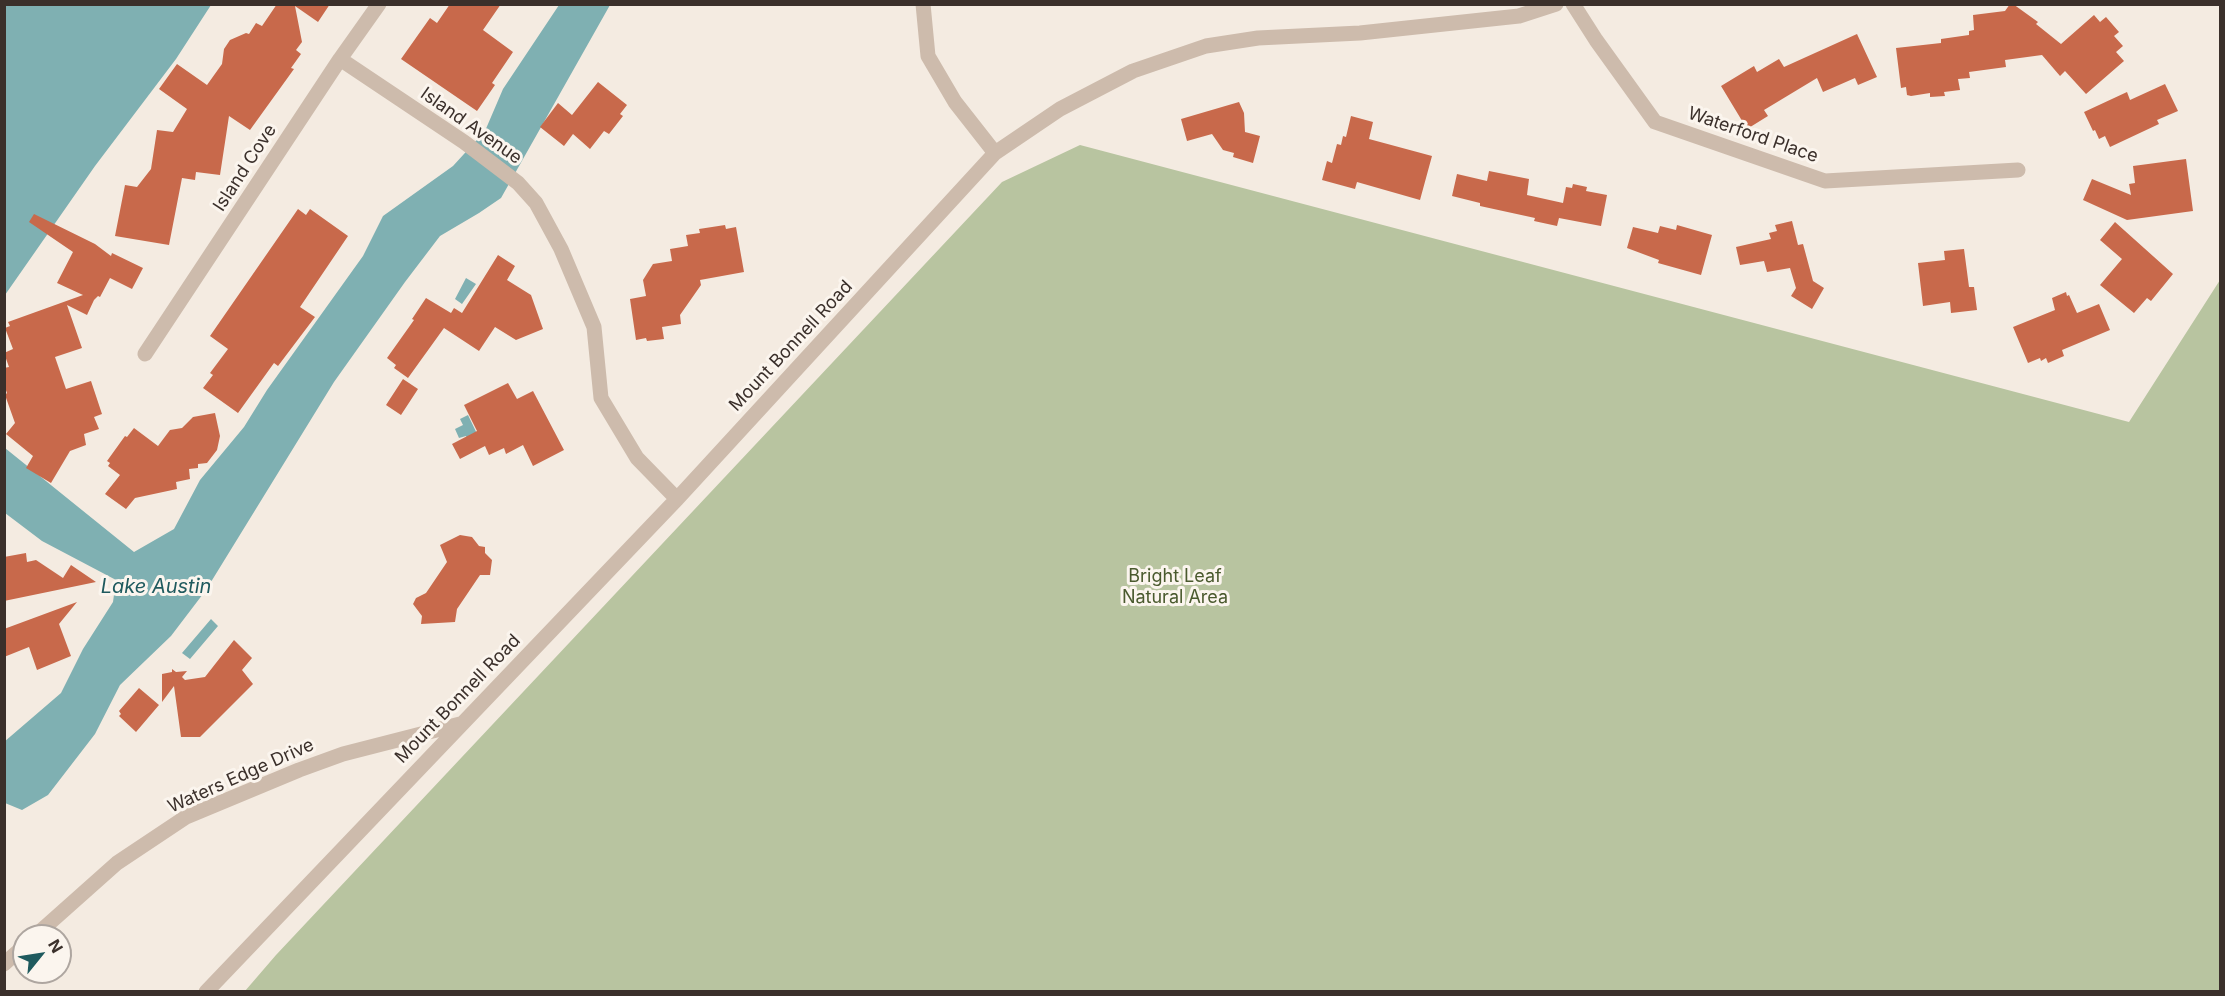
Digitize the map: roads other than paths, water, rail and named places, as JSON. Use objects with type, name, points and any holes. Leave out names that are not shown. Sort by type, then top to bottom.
[{"type":"street","name":"Island Cove","points":[[145,354],[340,60],[380,4]]},
{"type":"street","points":[[923,4],[928,56],[955,102],[995,153]]},
{"type":"street","name":"Mount Bonnell Road","points":[[206,992],[677,499],[995,153],[1060,109],[1133,71],[1206,46],[1257,38],[1360,33],[1519,16],[1556,4]]},
{"type":"street","name":"Waterford Place","points":[[1573,4],[1655,122],[1825,181],[2018,170]]},
{"type":"street","name":"Island Avenue","points":[[340,60],[464,142],[518,183],[536,203],[561,249],[594,327],[601,398],[637,458],[677,499]]},
{"type":"street","name":"Waters Edge Drive","points":[[48,924],[117,862],[186,817],[343,754],[460,724]]},
{"type":"water","points":[[5,5],[211,5],[176,59],[95,166],[5,295]]},
{"type":"water","name":"Lake Austin","points":[[559,5],[610,5],[501,198],[440,236],[405,282],[334,382],[206,590],[171,636],[120,685],[95,734],[48,795],[22,810],[5,803],[4,742],[61,693],[83,649],[113,602],[116,580],[42,541],[5,513],[5,448],[134,552],[174,529],[200,480],[244,427],[267,390],[363,256],[383,216],[453,166],[485,131],[503,89]]},
{"type":"water","points":[[466,278],[476,284],[462,304],[455,299]]},
{"type":"water","points":[[468,415],[480,440],[470,445],[466,436],[459,438],[455,429],[463,425],[460,419]]},
{"type":"water","points":[[211,619],[218,626],[190,659],[182,653]]},
{"type":"park label","name":"Bright Leaf Natural Area","points":[[1175,587]]}]
